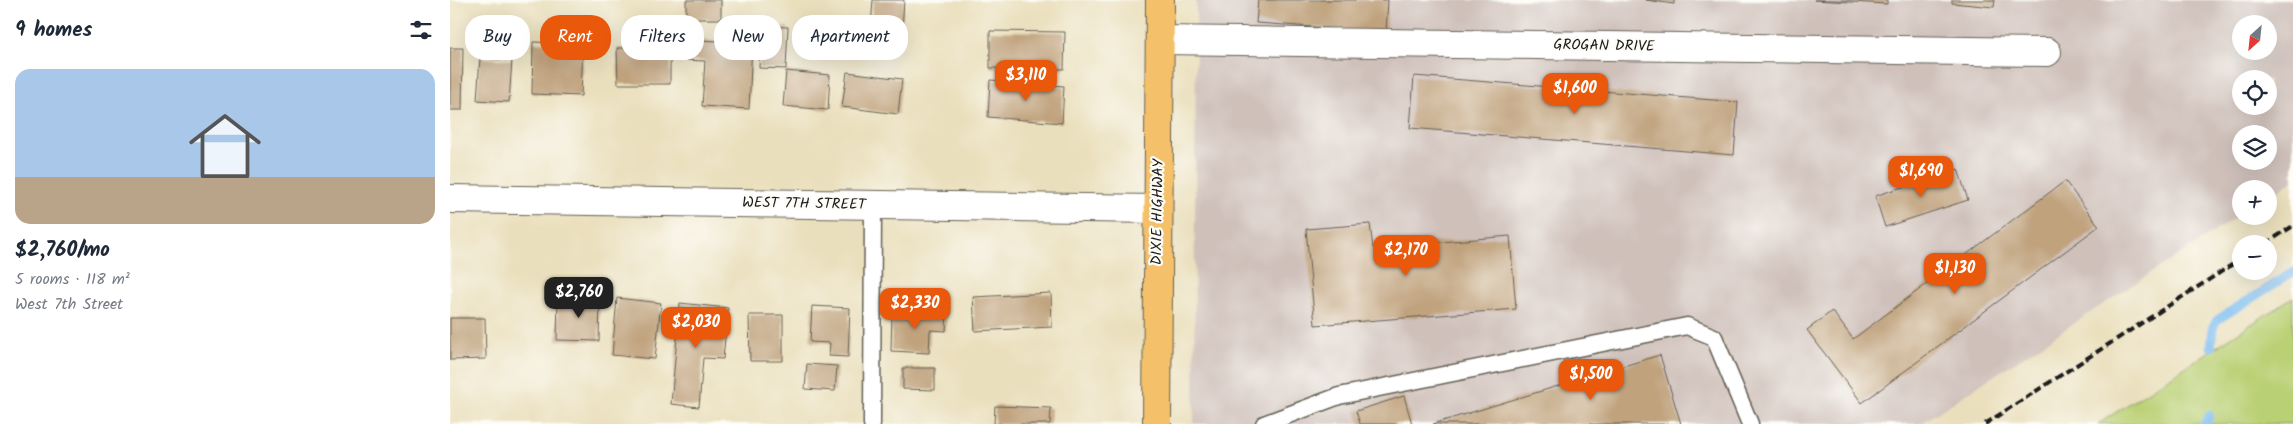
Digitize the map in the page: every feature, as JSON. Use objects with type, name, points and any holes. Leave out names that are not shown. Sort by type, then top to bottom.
[{"type":"main road","name":"DIXIE HIGHWAY","points":[[1157,424],[1160,0]]},
{"type":"street","name":"GROGAN DRIVE","points":[[1160,40],[2047,52]]},
{"type":"street","name":"WEST 7TH STREET","points":[[450,199],[1158,209]]},
{"type":"lane","points":[[872,424],[873,205]]},
{"type":"lane","points":[[1264,424],[1339,396],[1687,326],[1714,337],[1750,424]]},
{"type":"shaded area","points":[[1196,0],[2293,0],[2293,181],[2277,191],[2277,180],[2232,180],[2232,220],[1920,424],[1194,424]]},
{"type":"green space","points":[[2293,297],[2293,424],[2098,424]]},
{"type":"building","points":[[686,0],[721,0],[721,15],[714,15],[714,19],[704,19],[704,15],[686,15]]},
{"type":"building","points":[[873,0],[904,0],[903,15],[872,15]]},
{"type":"building","points":[[1258,0],[1388,0],[1386,32],[1256,23]]},
{"type":"building","points":[[1646,0],[1674,0],[1674,4]]},
{"type":"building","points":[[1814,0],[1887,0],[1887,4]]},
{"type":"building","points":[[1952,0],[1995,0],[1994,7],[1952,3]]},
{"type":"building","points":[[782,27],[788,27],[786,69],[759,68],[759,60],[782,60]]},
{"type":"building","points":[[990,31],[1065,32],[1064,69],[990,68]]},
{"type":"building","points":[[704,40],[714,41],[714,60],[751,60],[749,109],[702,106],[705,61],[684,60],[704,60]]},
{"type":"building","points":[[533,42],[540,42],[540,60],[582,60],[581,96],[532,94]]},
{"type":"building","points":[[450,48],[463,48],[462,110],[450,110]]},
{"type":"building","points":[[617,48],[621,48],[621,60],[670,60],[670,84],[618,84]]},
{"type":"building","points":[[480,60],[512,60],[509,102],[477,100]]},
{"type":"building","points":[[786,71],[830,75],[828,110],[783,106]]},
{"type":"building","points":[[847,72],[902,79],[898,114],[842,107]]},
{"type":"building","points":[[1414,76],[1738,102],[1734,155],[1410,128]]},
{"type":"building","points":[[990,80],[1064,86],[1062,123],[988,117]]},
{"type":"building","points":[[1958,169],[1968,200],[1885,227],[1875,196]]},
{"type":"building","points":[[2065,181],[2099,226],[1862,403],[1807,330],[1832,311],[1853,339]]},
{"type":"building","points":[[1370,224],[1373,248],[1510,236],[1516,309],[1315,325],[1306,229]]},
{"type":"building","points":[[1051,293],[1052,327],[975,331],[973,297]]},
{"type":"building","points":[[558,296],[600,297],[599,341],[557,340]]},
{"type":"building","points":[[617,298],[661,303],[655,359],[612,355]]},
{"type":"building","points":[[680,303],[728,308],[723,359],[703,358],[699,407],[671,404]]},
{"type":"building","points":[[812,306],[850,308],[848,357],[829,356],[830,343],[810,342]]},
{"type":"building","points":[[892,310],[947,312],[946,331],[930,330],[929,353],[891,351]]},
{"type":"building","points":[[749,315],[783,315],[783,361],[750,361]]},
{"type":"building","points":[[450,318],[485,318],[486,359],[450,360]]},
{"type":"building","points":[[1660,355],[1681,424],[1433,424]]},
{"type":"building","points":[[807,364],[837,366],[835,391],[805,389]]},
{"type":"building","points":[[903,368],[935,368],[935,390],[903,389]]},
{"type":"building","points":[[1404,396],[1412,424],[1360,424],[1356,411]]},
{"type":"building","points":[[995,406],[1051,408],[1050,424],[994,424]]},
{"type":"waterway","points":[[2211,347],[2213,327],[2217,320],[2293,272]]},
{"type":"waterway","points":[[2204,424],[2209,415]]},
{"type":"railway","points":[[2277,236],[2293,226]]},
{"type":"railway","points":[[1985,424],[2232,265]]}]
